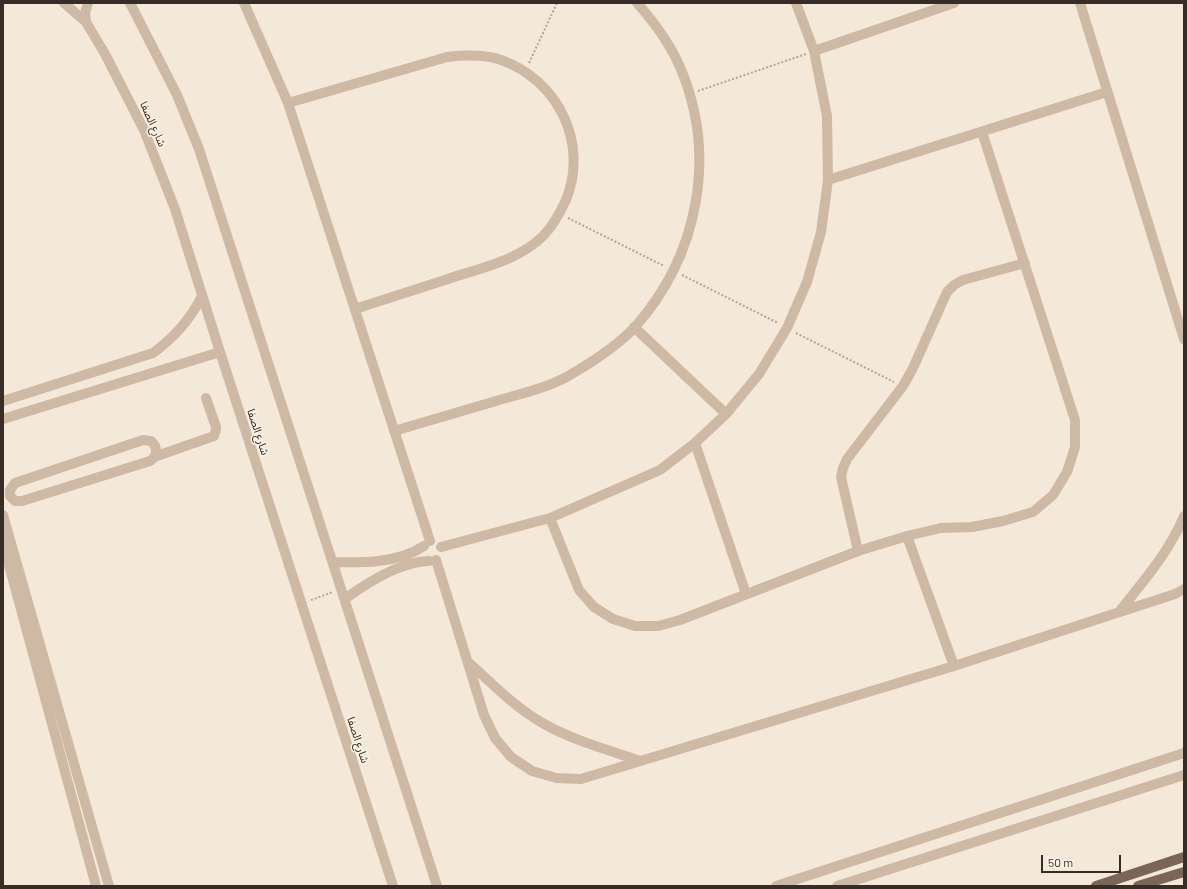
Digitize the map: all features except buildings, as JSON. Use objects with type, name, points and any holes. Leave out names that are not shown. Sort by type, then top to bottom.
[{"type":"main road","points":[[1096,886],[1184,857]]},
{"type":"main road","points":[[1138,886],[1184,872]]},
{"type":"street","name":"شارع الصفا","points":[[64,3],[86,22],[105,54],[144,130],[175,209],[301,604],[394,886]]},
{"type":"street","points":[[86,22],[85,13],[88,3]]},
{"type":"street","points":[[130,3],[177,95],[199,149],[437,886]]},
{"type":"street","points":[[244,3],[288,103],[394,431],[427,543]]},
{"type":"street","points":[[394,431],[539,388],[574,373],[606,353],[634,327],[656,301],[674,271],[688,237],[696,202],[700,166],[697,129],[690,94],[680,66],[657,26],[637,3]]},
{"type":"street","points":[[441,547],[550,518],[660,470],[695,443],[726,414],[759,374],[787,328],[807,282],[819,239],[828,180],[827,116],[814,51],[796,3]]},
{"type":"street","points":[[814,51],[954,3]]},
{"type":"street","points":[[1080,3],[1184,339]]},
{"type":"street","points":[[288,103],[447,57],[474,55],[500,60],[525,71],[546,88],[562,110],[571,135],[574,162],[570,189],[560,214],[544,235],[522,252],[498,263],[355,309]]},
{"type":"street","points":[[828,180],[1107,92]]},
{"type":"street","points":[[550,518],[579,590],[594,607],[613,619],[635,626],[658,626],[680,620],[858,551],[907,536],[941,528],[972,527],[1003,521],[1033,512],[1053,495],[1068,472],[1075,447],[1075,420],[982,132]]},
{"type":"street","points":[[858,551],[841,477],[843,468],[857,446],[903,386],[913,368],[947,292],[954,285],[963,280],[1024,264]]},
{"type":"street","points":[[3,401],[154,353],[182,328],[202,296]]},
{"type":"street","points":[[634,327],[726,414]]},
{"type":"street","points":[[3,419],[220,352]]},
{"type":"street","points":[[59,383],[65,400]]},
{"type":"street","points":[[154,458],[156,454],[156,446],[151,441],[143,440],[15,483],[7,497],[15,501],[22,501],[150,461],[154,458],[214,436],[216,427],[206,398]]},
{"type":"street","points":[[695,443],[746,594]]},
{"type":"street","points":[[3,515],[5,530],[96,886]]},
{"type":"street","points":[[1119,612],[1153,569],[1180,526],[1184,516]]},
{"type":"street","points":[[907,536],[954,666]]},
{"type":"street","points":[[333,562],[373,562],[411,553],[427,543],[436,542],[441,547],[442,553],[433,560],[415,562],[384,574],[363,585],[345,599]]},
{"type":"street","points":[[3,543],[30,627],[108,886]]},
{"type":"street","points":[[427,543],[422,548],[422,555],[433,560],[484,716],[495,738],[511,757],[532,770],[556,778],[581,779],[954,666],[1175,594],[1184,589]]},
{"type":"street","points":[[467,661],[514,703],[546,725],[582,741],[640,761]]},
{"type":"street","points":[[776,886],[1184,753]]},
{"type":"street","points":[[838,886],[1184,775]]},
{"type":"street","points":[[90,864],[101,860]]},
{"type":"path","points":[[525,71],[557,3]]},
{"type":"path","points":[[690,94],[814,51]]},
{"type":"path","points":[[560,214],[903,386]]},
{"type":"path","points":[[301,604],[342,589]]}]
